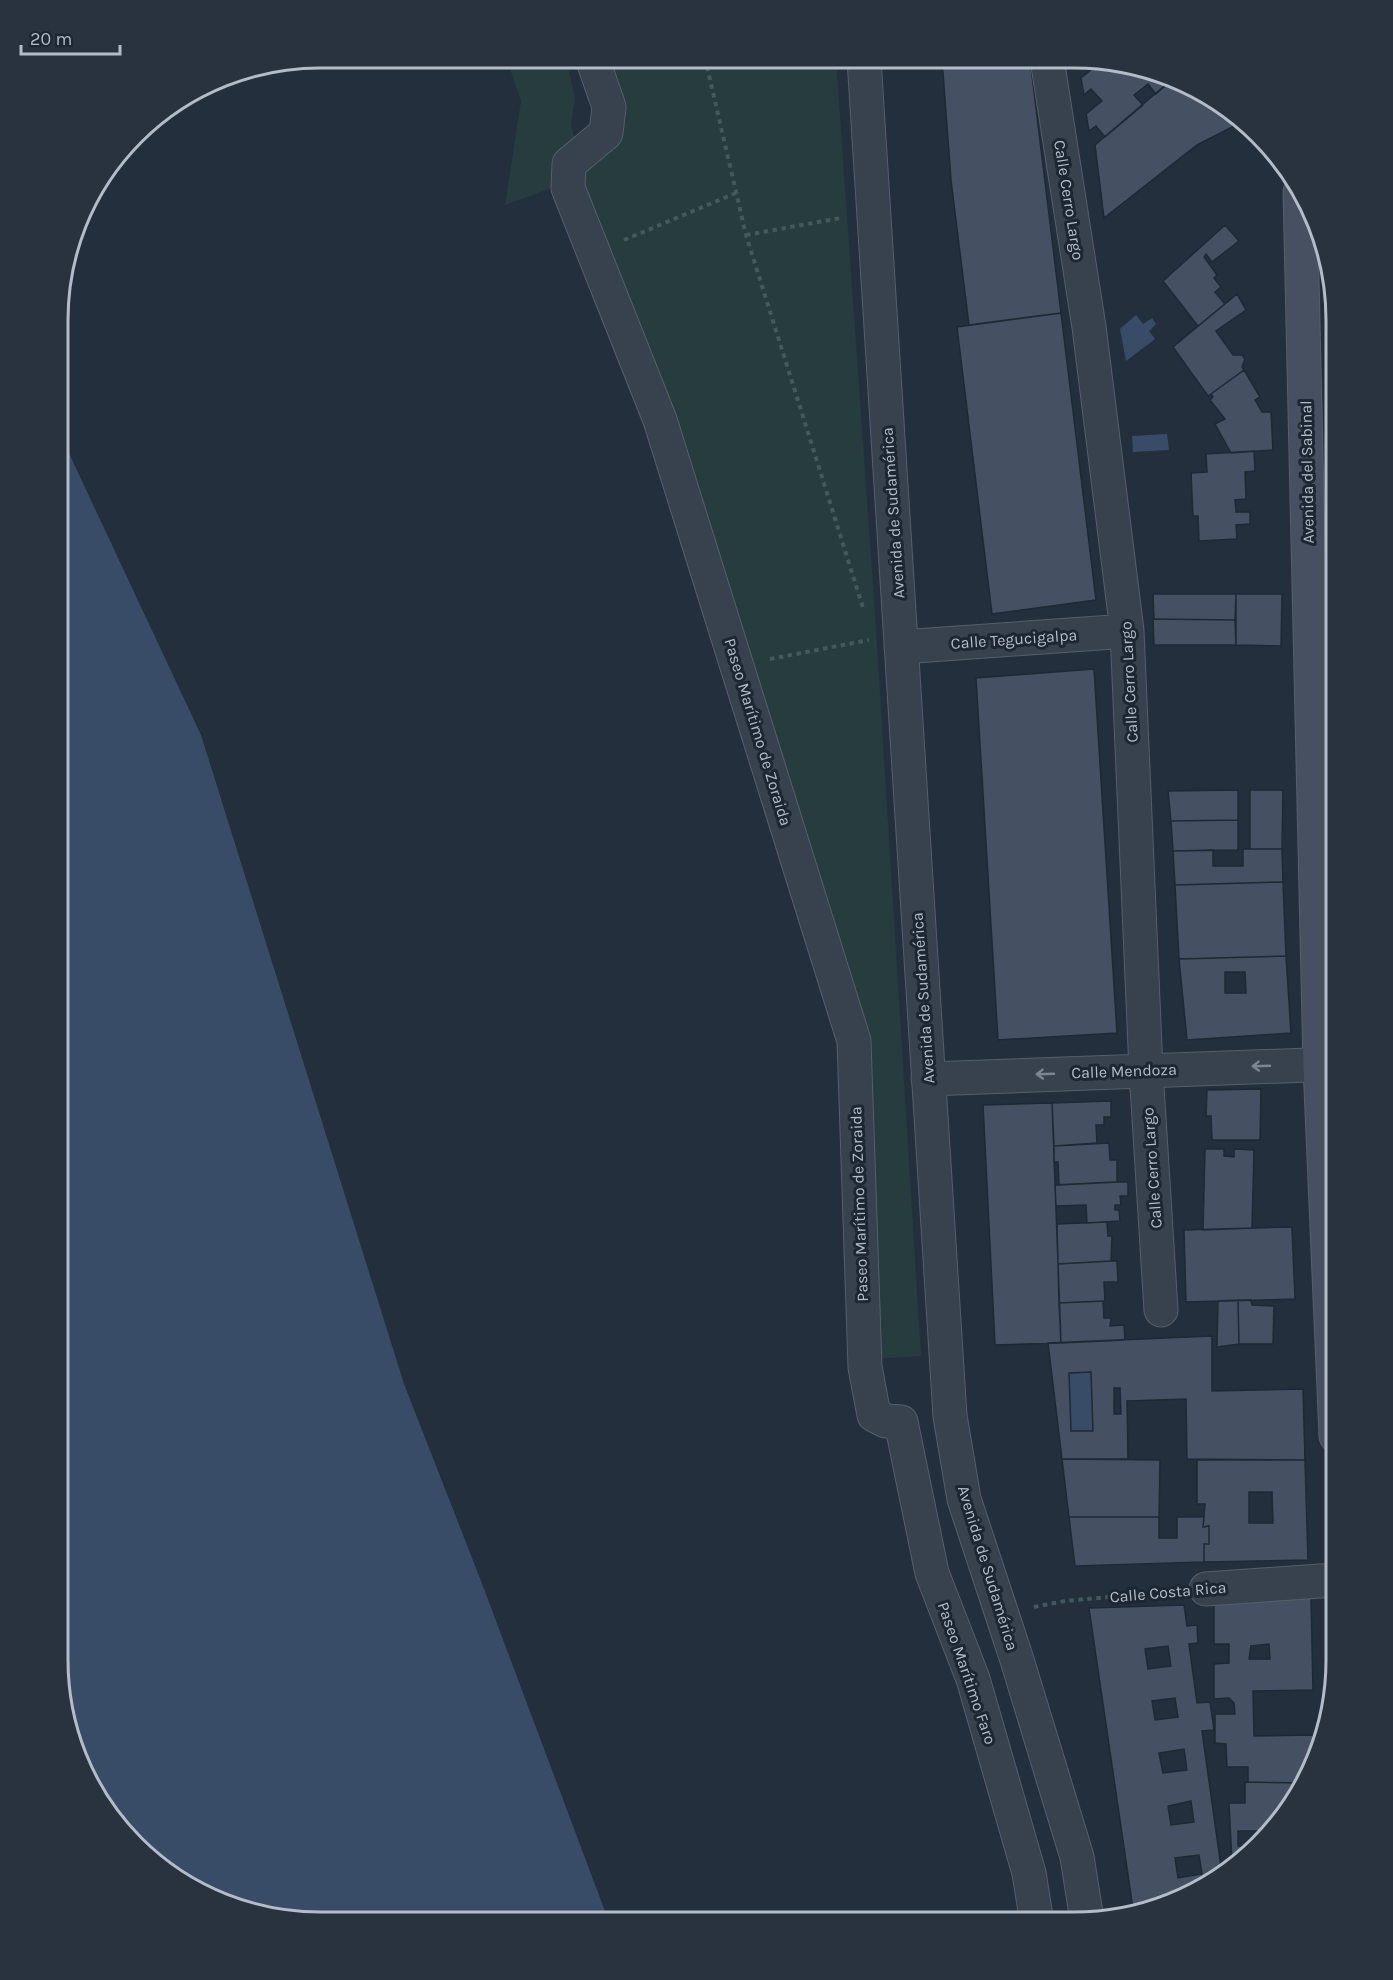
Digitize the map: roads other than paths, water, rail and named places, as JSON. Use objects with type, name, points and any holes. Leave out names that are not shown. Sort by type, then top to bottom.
[{"type":"street","name":"Paseo Marítimo de Zoraida","points":[[595,68],[609,107],[606,133],[569,164],[568,188],[660,420],[854,1041],[865,1367],[874,1415],[886,1421],[901,1422]]},
{"type":"street","name":"Avenida de Sudamérica","points":[[865,68],[874,212],[887,643],[928,1079],[950,1416],[964,1499],[1077,1857],[1086,1912]]},
{"type":"street","name":"Calle Cerro Largo","points":[[1048,68],[1089,327],[1127,631],[1146,1070],[1161,1310]]},
{"type":"street","name":"Avenida del Sabinal","points":[[1306,223],[1309,239],[1324,712],[1326,888]]},
{"type":"street","name":"Calle Tegucigalpa","points":[[887,643],[1127,631]]},
{"type":"street","name":"Calle Mendoza","points":[[928,1079],[1326,1064]]},
{"type":"street","name":"Paseo Marítimo Faro","points":[[901,1422],[932,1573],[973,1679],[1029,1873],[1035,1912]]},
{"type":"street","name":"Calle Costa Rica","points":[[1206,1588],[1326,1581]]},
{"type":"water","points":[[1136,315],[1143,324],[1152,318],[1156,324],[1149,331],[1155,339],[1126,361],[1120,329]]},
{"type":"water","points":[[1167,434],[1169,450],[1133,452],[1132,436]]},
{"type":"water","points":[[68,451],[201,735],[404,1384],[605,1912],[303,1912],[254,1904],[208,1887],[166,1861],[141,1839],[119,1814],[93,1772],[76,1726],[68,1677]]},
{"type":"water","points":[[1091,1372],[1093,1431],[1071,1431],[1069,1373]]}]
